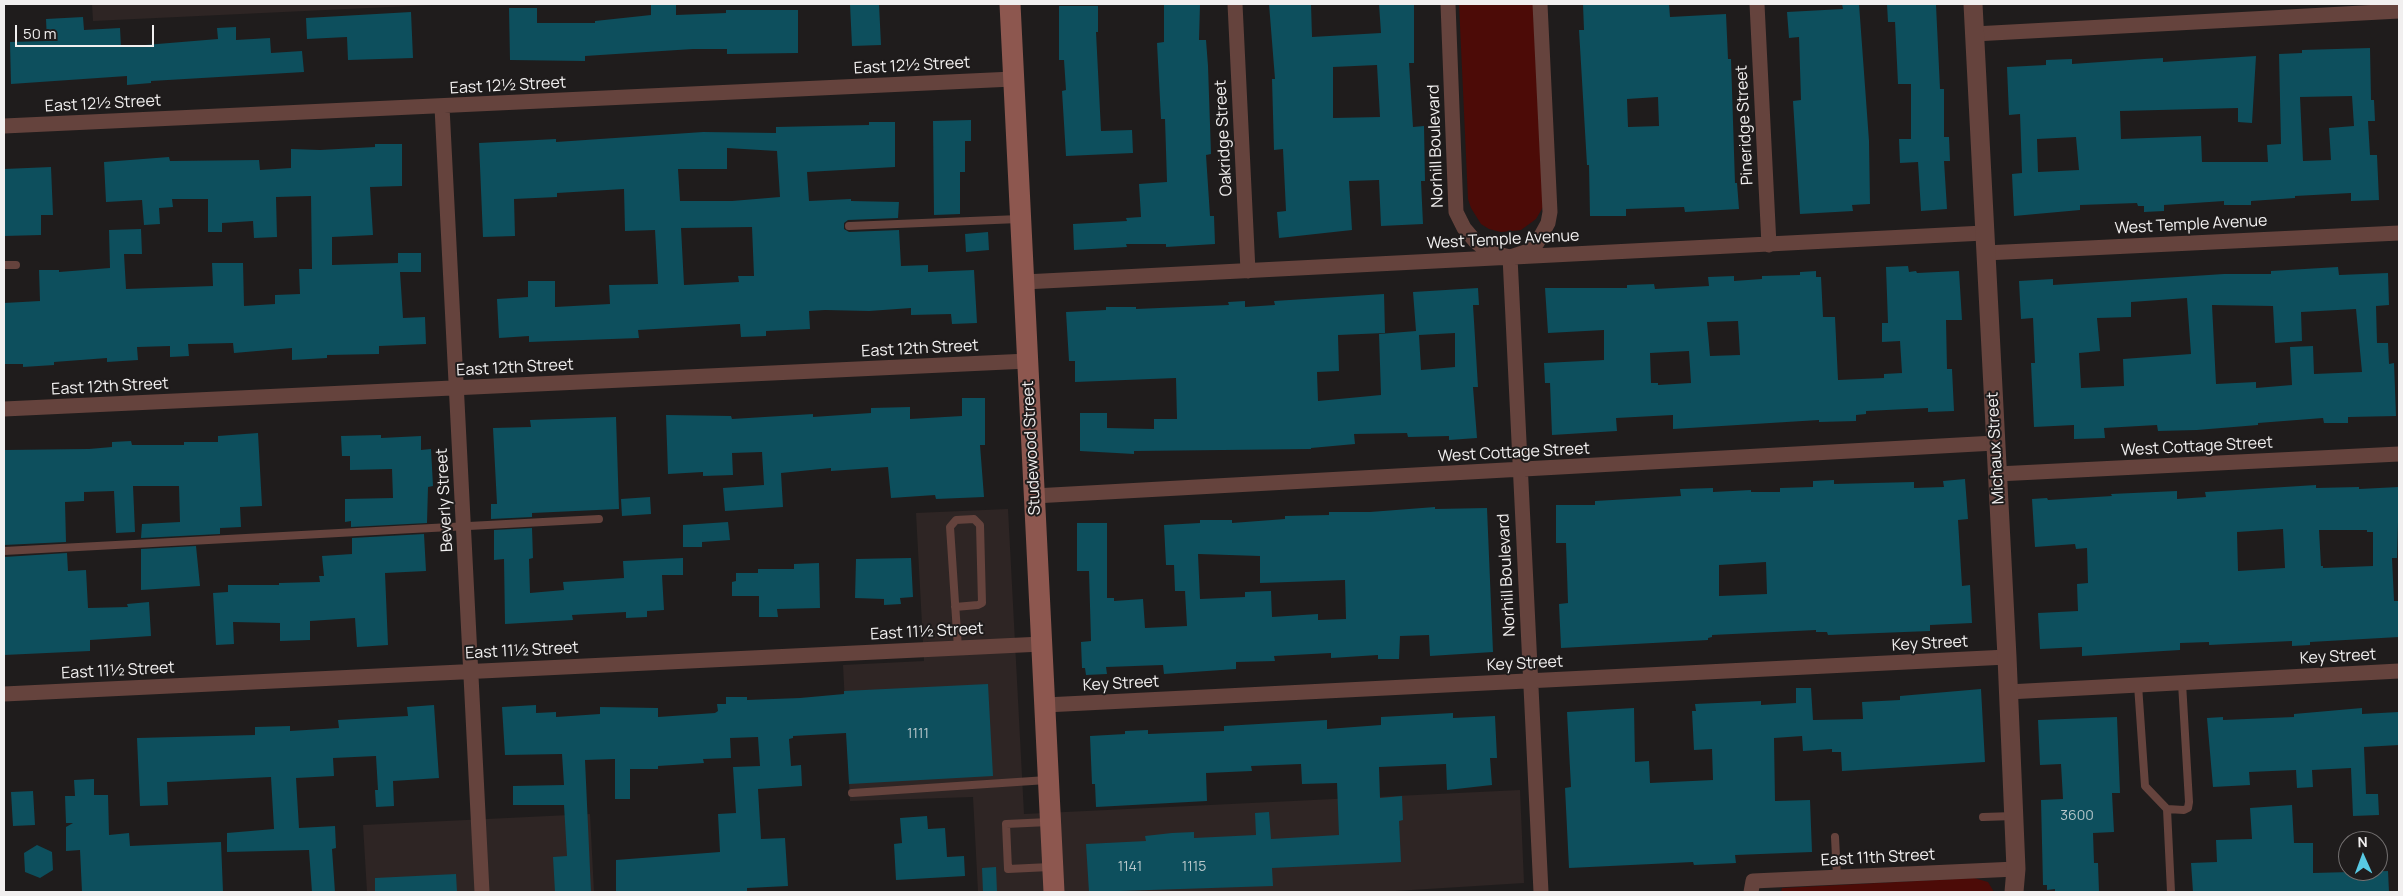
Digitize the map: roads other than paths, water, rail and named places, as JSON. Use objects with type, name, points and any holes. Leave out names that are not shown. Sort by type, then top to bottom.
[{"type":"main road","name":"Studewood Street","points":[[1010,4],[1054,892]]},
{"type":"street","name":"Oakridge Street","points":[[1235,4],[1248,271]]},
{"type":"street","name":"Norhill Boulevard","points":[[1448,4],[1456,212],[1464,228],[1475,241],[1489,252],[1510,257],[1541,892]]},
{"type":"street","points":[[1510,257],[1528,251],[1536,243],[1548,223],[1550,212],[1540,4]]},
{"type":"street","name":"Pineridge Street","points":[[1757,4],[1769,245]]},
{"type":"street","name":"Michaux Street","points":[[1973,4],[2007,658],[2016,869],[2014,892]]},
{"type":"street","points":[[1974,34],[2399,11]]},
{"type":"street","name":"East 12½ Street","points":[[4,126],[1013,79]]},
{"type":"street","name":"Beverly Street","points":[[442,107],[482,892]]},
{"type":"street","name":"West Temple Avenue","points":[[1985,253],[2399,232]]},
{"type":"street","name":"West Temple Avenue","points":[[1024,282],[1984,234]]},
{"type":"street","name":"East 12th Street","points":[[4,409],[1028,361]]},
{"type":"street","name":"West Cottage Street","points":[[1034,496],[1995,443]]},
{"type":"street","name":"West Cottage Street","points":[[1997,474],[2399,454]]},
{"type":"street","name":"East 11½ Street","points":[[4,694],[1042,644]]},
{"type":"street","name":"Key Street","points":[[1045,705],[2007,658]]},
{"type":"street","name":"Key Street","points":[[2008,692],[2399,671]]},
{"type":"street","name":"East 11th Street","points":[[1751,892],[1753,881],[2016,869]]},
{"type":"lane","points":[[849,226],[1021,219]]},
{"type":"lane","points":[[4,266],[16,265]]},
{"type":"lane","points":[[4,551],[464,528],[599,519]]},
{"type":"lane","points":[[955,607],[982,603],[980,525],[974,519],[956,520],[950,527],[955,607],[958,648]]},
{"type":"lane","points":[[2167,809],[2184,810],[2188,808],[2189,802],[2182,683]]},
{"type":"lane","points":[[2138,685],[2145,786],[2167,809],[2171,892]]},
{"type":"lane","points":[[852,793],[1049,780]]},
{"type":"lane","points":[[1984,817],[2014,816]]},
{"type":"lane","points":[[1051,822],[1006,824],[1008,869],[1053,867]]},
{"type":"lane","points":[[1835,837],[1837,877]]}]
